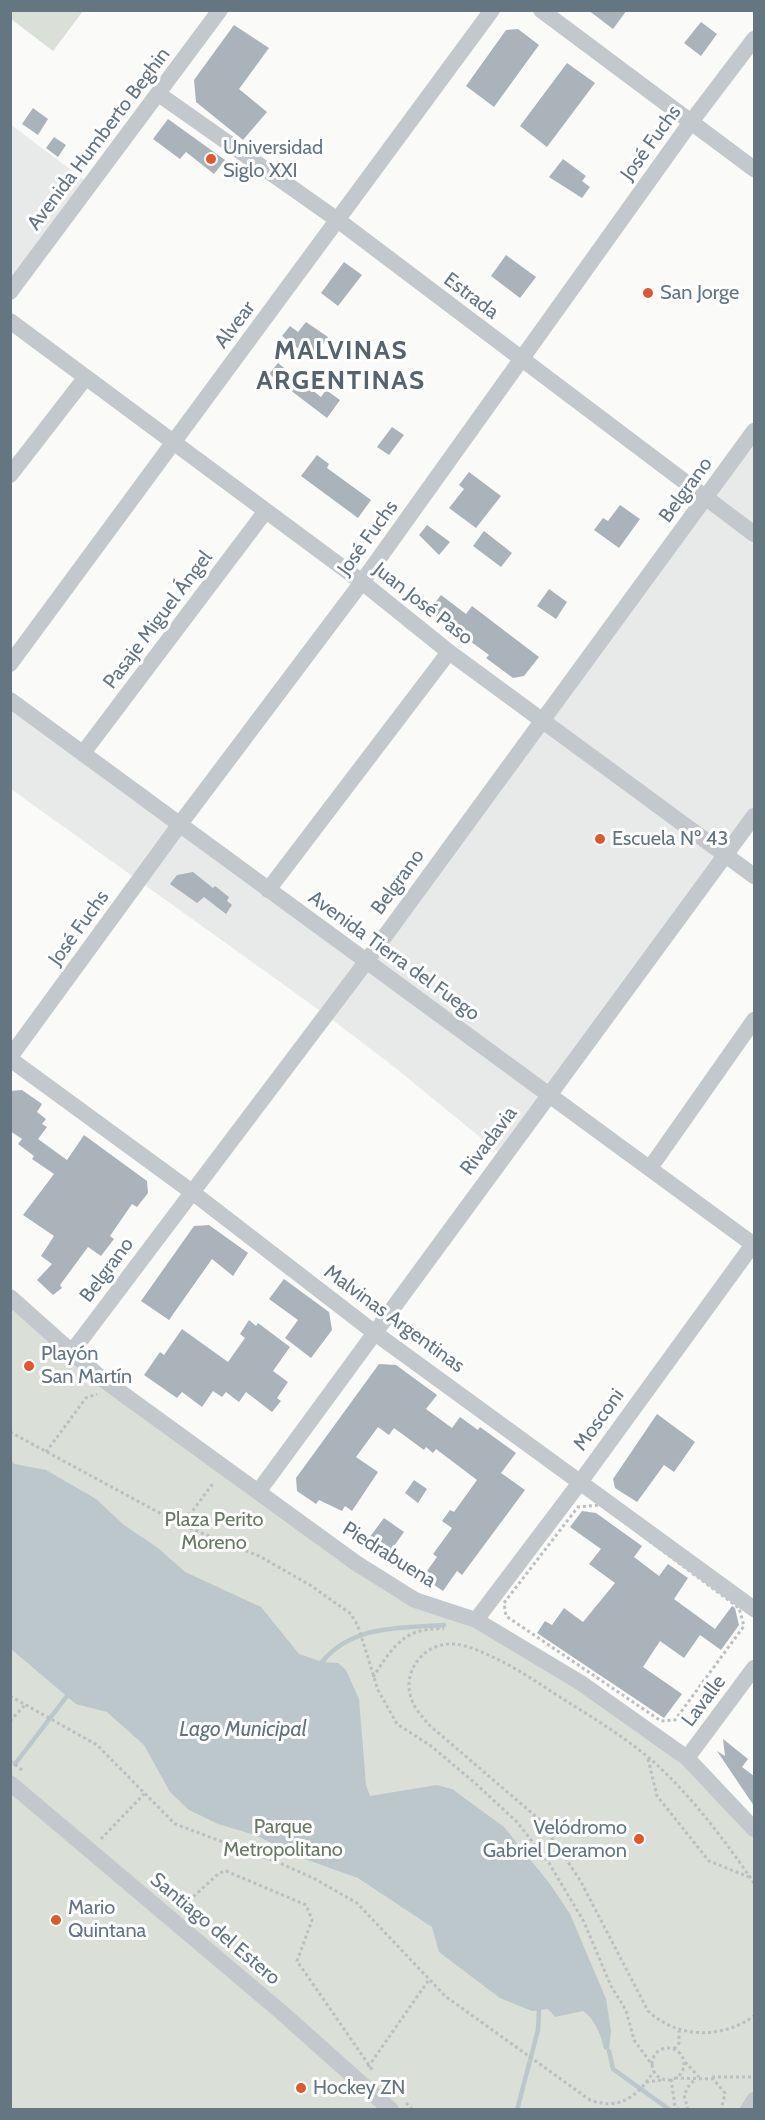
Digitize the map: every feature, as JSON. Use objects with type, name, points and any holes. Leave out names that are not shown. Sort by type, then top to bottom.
[{"type":"street","name":"Avenida Humberto Beghin","points":[[10,292],[160,95],[220,10]]},
{"type":"street","name":"Alvear","points":[[10,664],[339,221],[492,10]]},
{"type":"street","points":[[541,10],[754,169]]},
{"type":"street","name":"José Fuchs","points":[[10,1058],[180,824],[362,582],[691,122],[754,39]]},
{"type":"street","name":"Estrada","points":[[160,95],[339,221],[754,534]]},
{"type":"street","name":"Juan José Paso","points":[[10,321],[362,582],[449,652],[754,876]]},
{"type":"street","points":[[10,475],[86,377]]},
{"type":"street","name":"Belgrano","points":[[71,1353],[366,962],[754,431]]},
{"type":"street","name":"Pasaje Miguel Ángel","points":[[83,753],[265,512]]},
{"type":"street","points":[[268,890],[449,652]]},
{"type":"street","name":"Avenida Tierra del Fuego","points":[[10,700],[754,1244]]},
{"type":"street","name":"Rivadavia","points":[[258,1492],[754,816]]},
{"type":"street","points":[[650,1168],[754,1020]]},
{"type":"street","name":"Malvinas Argentinas","points":[[10,1058],[192,1192],[375,1333],[581,1480],[754,1609]]},
{"type":"street","name":"Mosconi","points":[[476,1620],[754,1244]]},
{"type":"street","name":"Piedrabuena","points":[[10,1297],[71,1353],[114,1387],[356,1563],[415,1600],[476,1620],[581,1683],[687,1758],[754,1829]]},
{"type":"street","name":"Lavalle","points":[[687,1758],[754,1668]]},
{"type":"street","name":"Santiago del Estero","points":[[10,1783],[357,2079],[398,2106]]},
{"type":"street","points":[[748,2109],[754,2100]]},
{"type":"path","points":[[46,1452],[86,1398],[114,1387]]},
{"type":"path","points":[[10,1432],[182,1525],[259,1556],[310,1585],[351,1614],[358,1626],[373,1677],[388,1712],[397,1724],[456,1765],[531,1839],[574,1903],[611,1986],[626,2010],[634,2040],[653,2066],[654,2071]]},
{"type":"path","points":[[182,1525],[214,1482]]},
{"type":"path","points":[[601,1505],[740,1608],[744,1626],[675,1720],[660,1721],[506,1616],[504,1603],[578,1507],[601,1505]]},
{"type":"path","points":[[373,1677],[390,1652],[406,1637],[420,1631],[449,1626]]},
{"type":"path","points":[[754,1883],[680,1788],[644,1754],[604,1725],[521,1673],[469,1647],[453,1644],[428,1650],[419,1657],[410,1674],[412,1700],[428,1724],[540,1820],[580,1880],[648,2011],[660,2022],[679,2031],[705,2033],[726,2030],[754,2016]]},
{"type":"path","points":[[10,1696],[97,1745],[176,1824],[315,1879],[357,1904],[429,1981],[524,2055],[581,2094],[599,2103],[622,2103],[635,2095],[654,2071]]},
{"type":"path","points":[[10,1721],[25,1705]]},
{"type":"path","points":[[644,1754],[653,1773],[657,1796],[709,1861],[750,1877]]},
{"type":"path","points":[[10,1761],[29,1776]]},
{"type":"path","points":[[101,1839],[144,1794]]},
{"type":"path","points":[[92,1831],[110,1846]]},
{"type":"path","points":[[170,1897],[192,1898],[219,1873],[226,1871],[306,1905],[312,1920],[297,1961],[375,2075]]},
{"type":"path","points":[[357,2079],[429,1981]]},
{"type":"path","points":[[653,2066],[658,2051],[674,2049],[679,2043],[679,2031]]},
{"type":"path","points":[[674,2049],[700,2078]]},
{"type":"path","points":[[671,2079],[682,2072],[684,2061]]},
{"type":"path","points":[[654,2071],[671,2079]]},
{"type":"path","points":[[644,2083],[707,2077],[754,2077]]},
{"type":"path","points":[[707,2077],[723,2087],[725,2100],[721,2109]]},
{"type":"path","points":[[688,2109],[685,2102],[686,2089],[700,2078]]},
{"type":"path","points":[[671,2079],[675,2106],[679,2109]]},
{"type":"path","points":[[398,2106],[413,2109]]},
{"type":"shaded area","points":[[10,124],[91,185],[10,292]]},
{"type":"shaded area","points":[[754,431],[754,816],[503,1156],[393,1066],[326,1015],[11,789],[11,700],[366,961]]},
{"type":"green space","points":[[10,11],[83,11],[53,51],[11,19]]},
{"type":"green space","name":"Parque Metropolitano","points":[[11,1297],[71,1353],[356,1563],[476,1620],[687,1758],[754,1829],[754,2100],[748,2109],[11,2109]]},
{"type":"water","name":"Lago Municipal","points":[[11,1460],[14,1464],[46,1470],[96,1499],[124,1525],[158,1548],[185,1572],[261,1607],[299,1654],[322,1662],[338,1663],[346,1670],[359,1699],[366,1785],[370,1796],[437,1785],[452,1789],[504,1827],[550,1884],[570,1914],[606,1999],[611,2031],[609,2051],[604,2049],[597,2028],[583,2011],[555,2017],[548,2009],[532,2011],[500,1998],[439,1952],[432,1927],[358,1878],[305,1859],[255,1835],[218,1824],[189,1810],[170,1792],[144,1745],[107,1712],[76,1704],[11,1649]]},
{"type":"building","points":[[588,10],[627,10],[613,29]]},
{"type":"building","points":[[701,22],[717,34],[701,56],[684,43]]},
{"type":"building","points":[[234,25],[269,48],[239,89],[267,112],[243,140],[196,102],[194,80]]},
{"type":"building","points":[[518,29],[539,45],[494,107],[466,86],[506,30]]},
{"type":"building","points":[[567,63],[595,83],[547,147],[520,126]]},
{"type":"building","points":[[33,108],[48,119],[38,135],[22,124]]},
{"type":"building","points":[[168,119],[225,160],[214,174],[186,152],[180,159],[153,139]]},
{"type":"building","points":[[54,137],[66,145],[58,157],[46,148]]},
{"type":"building","points":[[563,159],[586,176],[582,181],[590,187],[582,198],[549,177]]},
{"type":"building","points":[[506,255],[536,277],[520,298],[491,276]]},
{"type":"building","points":[[344,262],[362,275],[338,306],[321,293]]},
{"type":"building","points":[[306,322],[328,337],[312,359],[282,336],[290,326],[298,332]]},
{"type":"building","points":[[278,363],[321,397],[326,390],[340,400],[327,418],[269,374]]},
{"type":"building","points":[[392,427],[404,435],[389,455],[377,447]]},
{"type":"building","points":[[317,455],[329,464],[327,468],[371,500],[358,518],[301,476]]},
{"type":"building","points":[[469,472],[501,496],[476,528],[449,508],[464,489],[459,485]]},
{"type":"building","points":[[620,505],[640,519],[619,548],[594,530],[603,518],[608,521]]},
{"type":"building","points":[[427,525],[450,542],[439,555],[419,535]]},
{"type":"building","points":[[484,531],[512,553],[501,567],[473,546]]},
{"type":"building","points":[[549,589],[567,602],[556,619],[537,606]]},
{"type":"building","points":[[441,595],[466,614],[472,606],[539,657],[524,676],[513,678],[486,658],[489,655],[429,611]]},
{"type":"building","points":[[193,872],[229,897],[227,901],[232,905],[226,914],[204,897],[197,903],[170,884],[177,875]]},
{"type":"building","points":[[22,1090],[42,1104],[37,1112],[46,1119],[42,1124],[47,1127],[38,1139],[67,1160],[84,1135],[147,1181],[148,1193],[137,1207],[132,1204],[110,1236],[114,1239],[101,1256],[88,1247],[60,1285],[62,1288],[53,1295],[37,1280],[52,1264],[41,1256],[54,1236],[23,1215],[54,1174],[32,1159],[34,1156],[18,1144],[22,1139],[10,1131],[10,1091]]},
{"type":"building","points":[[209,1225],[248,1253],[233,1276],[212,1259],[169,1320],[141,1301],[194,1226]]},
{"type":"building","points":[[284,1279],[329,1312],[332,1330],[311,1358],[285,1338],[298,1320],[269,1299]]},
{"type":"building","points":[[249,1320],[256,1326],[258,1323],[290,1347],[273,1371],[288,1382],[277,1398],[281,1401],[272,1412],[246,1392],[239,1402],[226,1392],[222,1397],[213,1391],[202,1407],[182,1392],[177,1398],[144,1375],[160,1352],[164,1355],[182,1329],[228,1362],[245,1338],[240,1334]]},
{"type":"building","points":[[379,1364],[396,1365],[437,1395],[426,1409],[452,1428],[460,1417],[478,1430],[480,1427],[516,1453],[501,1473],[525,1490],[462,1575],[457,1571],[443,1591],[427,1580],[431,1574],[427,1571],[437,1557],[433,1554],[452,1528],[442,1521],[450,1510],[454,1512],[477,1480],[436,1449],[433,1453],[426,1447],[424,1450],[394,1428],[389,1435],[378,1427],[356,1457],[378,1472],[352,1511],[345,1506],[342,1511],[319,1500],[316,1504],[297,1491],[296,1478]]},
{"type":"building","points":[[657,1414],[695,1442],[674,1472],[664,1465],[637,1502],[615,1488],[613,1479]]},
{"type":"building","points":[[414,1480],[427,1489],[418,1503],[405,1493]]},
{"type":"building","points":[[582,1511],[596,1513],[642,1546],[634,1557],[659,1576],[668,1564],[688,1578],[674,1599],[715,1629],[732,1606],[735,1608],[739,1625],[721,1650],[700,1635],[684,1658],[660,1641],[643,1667],[682,1694],[664,1718],[537,1633],[545,1621],[552,1625],[564,1608],[583,1622],[615,1583],[589,1564],[601,1549],[570,1527]]},
{"type":"building","points":[[384,1518],[404,1532],[389,1553],[369,1538]]},
{"type":"building","points":[[723,1739],[748,1759],[742,1767],[754,1776],[754,1806],[717,1751],[725,1756]]},
{"type":"waterway","points":[[322,1662],[334,1650],[362,1635],[394,1628],[444,1625]]},
{"type":"waterway","points":[[15,1764],[67,1696]]},
{"type":"waterway","points":[[517,2110],[538,2030],[539,2010]]},
{"type":"waterway","points":[[609,2051],[613,2069],[670,2110]]},
{"type":"place","name":"Universidad Siglo XXI","points":[[211,159]]},
{"type":"place","name":"San Jorge","points":[[648,293]]},
{"type":"place","name":"Escuela Nº 43","points":[[600,839]]},
{"type":"place","name":"Playón San Martín","points":[[29,1366]]},
{"type":"place","name":"Velódromo Gabriel Deramon","points":[[639,1839]]},
{"type":"place","name":"Mario Quintana","points":[[56,1920]]},
{"type":"place","name":"Hockey ZN","points":[[301,2088]]},
{"type":"district","name":"MALVINAS ARGENTINAS","points":[[341,366]]},
{"type":"park label","name":"Plaza Perito Moreno","points":[[214,1532]]}]
